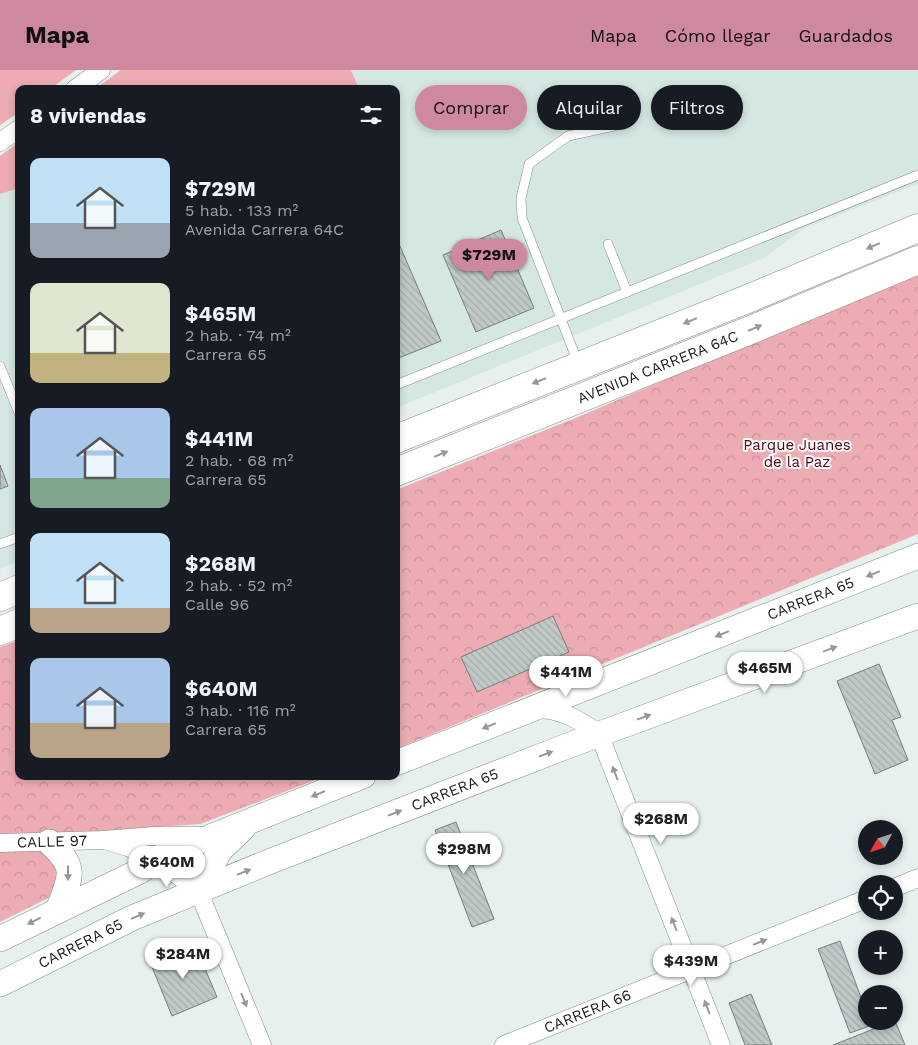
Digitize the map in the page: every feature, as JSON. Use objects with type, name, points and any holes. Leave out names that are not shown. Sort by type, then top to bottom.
[{"type":"main road","name":"AVENIDA CARRERA 64C","points":[[400,436],[745,300],[918,228]]},
{"type":"main road","name":"AVENIDA CARRERA 64C","points":[[400,470],[748,331],[918,260]]},
{"type":"main road","name":"CARRERA 65","points":[[400,761],[918,556]]},
{"type":"main road","points":[[0,596],[15,590]]},
{"type":"main road","name":"CARRERA 65","points":[[0,984],[132,918],[198,890],[599,734],[918,616]]},
{"type":"main road","points":[[0,631],[15,625]]},
{"type":"main road","points":[[0,938],[140,871],[155,859],[353,780]]},
{"type":"main road","points":[[198,890],[220,850],[252,820]]},
{"type":"main road","points":[[49,842],[63,854],[68,863],[70,873],[68,885],[58,910]]},
{"type":"street","points":[[80,85],[101,70]]},
{"type":"street","points":[[1,140],[15,131]]},
{"type":"street","points":[[522,713],[537,709],[560,713],[583,723],[599,734],[722,1045]]},
{"type":"street","name":"CALLE 97","points":[[0,843],[104,840],[154,836],[214,836]]},
{"type":"street","name":"CALLE 97","points":[[104,840],[128,847],[155,859],[198,890]]},
{"type":"street","points":[[903,884],[918,878]]},
{"type":"street","points":[[198,890],[262,1045]]},
{"type":"street","name":"CARRERA 66","points":[[504,1045],[858,902]]},
{"type":"lane","points":[[579,366],[522,218],[520,198],[529,164],[568,136],[596,130]]},
{"type":"lane","points":[[400,383],[918,175]]},
{"type":"lane","points":[[608,244],[627,292]]},
{"type":"lane","points":[[0,366],[15,402]]},
{"type":"lane","points":[[0,544],[15,538]]},
{"type":"shaded area","points":[[351,70],[918,70],[918,184],[805,228],[764,258],[400,406],[400,85],[357,85]]},
{"type":"shaded area","points":[[15,189],[15,563],[0,569],[0,194]]},
{"type":"green space","points":[[0,70],[76,70],[55,85],[15,85],[15,115],[0,125]]},
{"type":"green space","points":[[121,70],[351,70],[357,85],[100,85]]},
{"type":"green space","points":[[15,145],[15,189],[0,194],[0,156]]},
{"type":"green space","name":"Parque Juanes de la Paz","points":[[918,271],[918,534],[400,747],[400,488],[578,417]]},
{"type":"green space","points":[[15,641],[15,780],[316,780],[200,824],[56,834],[60,892],[0,922],[0,647]]},
{"type":"building","points":[[501,230],[534,308],[476,332],[443,255]]},
{"type":"building","points":[[400,246],[441,341],[400,357]]},
{"type":"building","points":[[0,465],[8,486],[0,489]]},
{"type":"building","points":[[553,616],[569,652],[477,692],[461,657]]},
{"type":"building","points":[[879,664],[901,717],[892,720],[908,760],[875,774],[837,681]]},
{"type":"building","points":[[456,822],[494,919],[472,927],[435,830]]},
{"type":"building","points":[[840,941],[858,989],[858,1030],[850,1033],[818,949]]},
{"type":"building","points":[[194,943],[217,997],[172,1016],[150,962]]},
{"type":"building","points":[[751,994],[772,1045],[745,1045],[729,1003]]},
{"type":"building","points":[[871,1030],[899,1030],[905,1045],[833,1045]]}]
